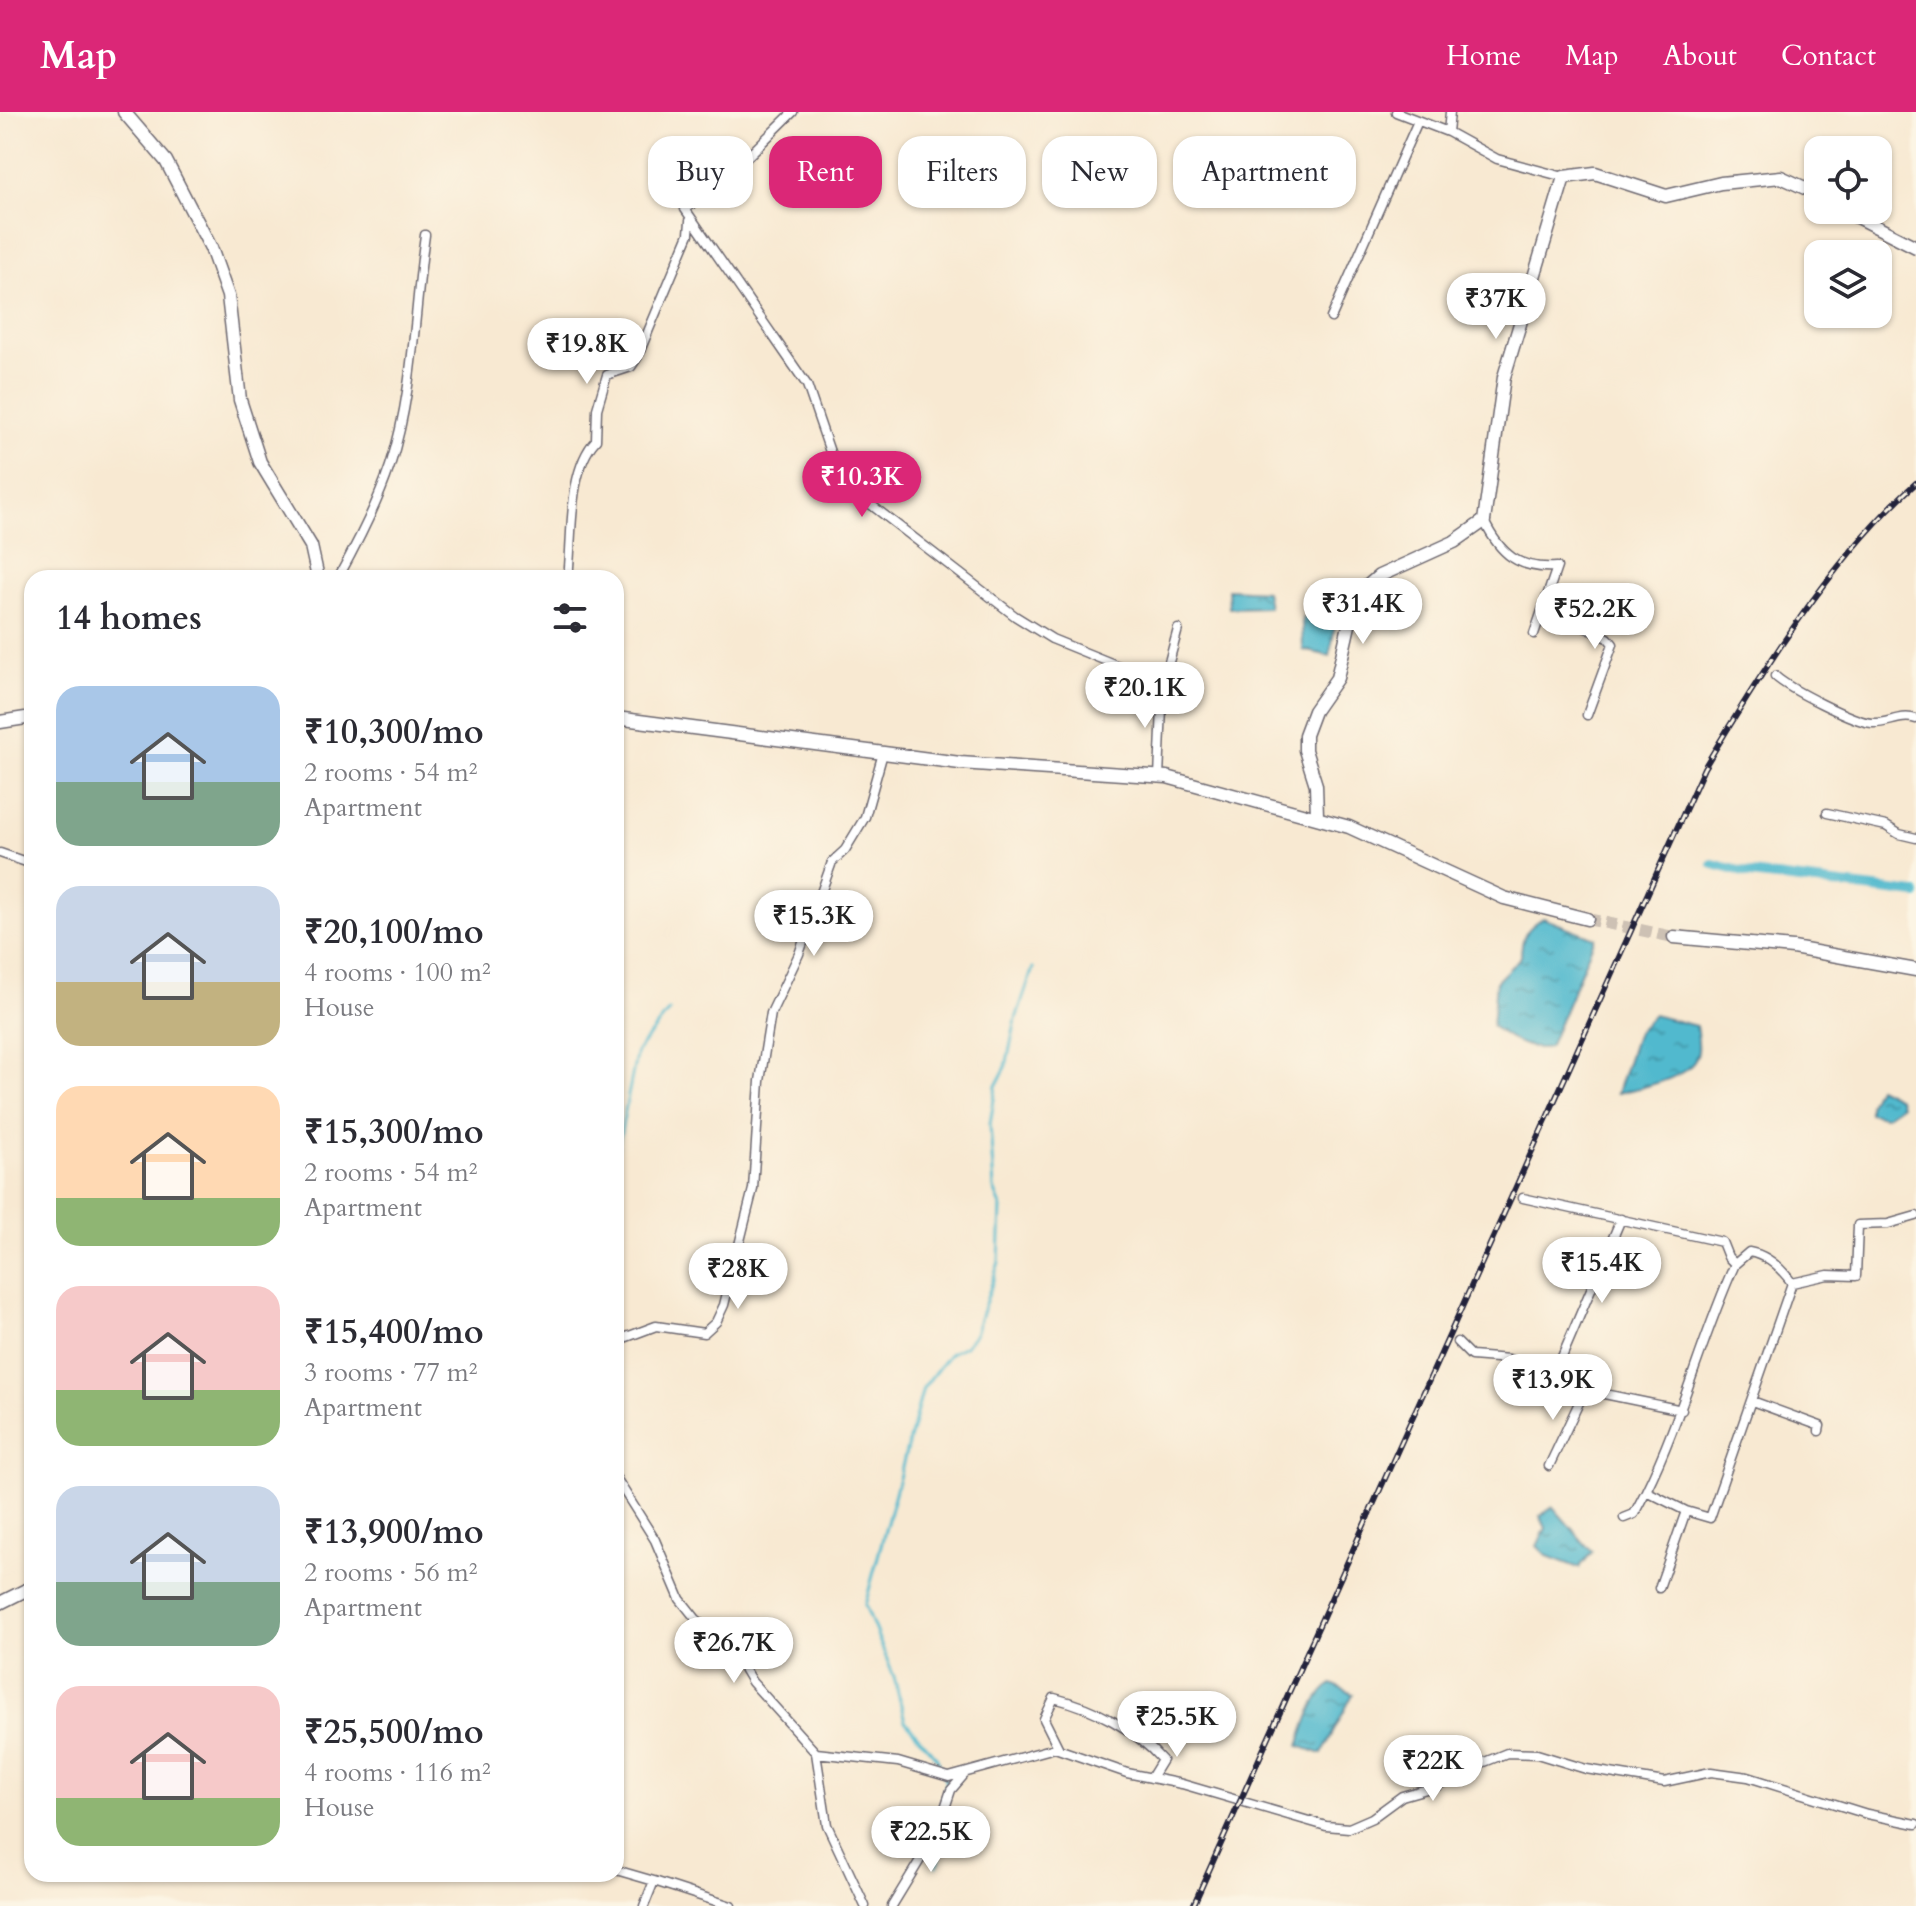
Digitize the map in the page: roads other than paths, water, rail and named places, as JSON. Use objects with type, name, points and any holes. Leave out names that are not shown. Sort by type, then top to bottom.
[{"type":"street","points":[[124,112],[166,161],[211,248],[228,296],[240,400],[260,462],[311,546],[316,570]]},
{"type":"street","points":[[793,112],[721,183],[685,209],[690,221],[807,385],[830,452],[852,490],[1015,616],[1052,639],[1163,684]]},
{"type":"street","points":[[1396,112],[1448,132],[1497,159],[1564,177],[1595,173],[1666,196],[1721,183],[1781,177],[1804,188]]},
{"type":"street","points":[[1448,132],[1450,112]]},
{"type":"street","points":[[1331,318],[1418,121]]},
{"type":"street","points":[[1534,634],[1535,623],[1544,608],[1557,567],[1537,568],[1507,554],[1496,546],[1484,521],[1504,377],[1550,214],[1564,177]]},
{"type":"street","points":[[569,570],[574,528],[573,490],[584,453],[596,440],[597,409],[607,375],[631,367],[637,358],[689,234],[690,221]]},
{"type":"street","points":[[1871,224],[1916,247]]},
{"type":"street","points":[[342,570],[390,466],[410,379],[413,316],[425,235]]},
{"type":"street","points":[[1317,816],[1316,785],[1305,750],[1305,735],[1314,711],[1337,678],[1350,621],[1364,589],[1379,576],[1454,542],[1484,521]]},
{"type":"street","points":[[1544,608],[1608,638],[1613,644],[1587,715]]},
{"type":"street","points":[[1159,777],[1163,684],[1178,629]]},
{"type":"street","points":[[1775,676],[1805,695],[1873,723],[1907,716],[1916,719]]},
{"type":"street","points":[[0,722],[24,718]]},
{"type":"street","points":[[624,719],[960,763],[1159,777],[1317,816],[1349,827],[1504,898],[1587,919]]},
{"type":"street","points":[[624,1338],[651,1326],[704,1333],[724,1305],[754,1175],[760,1081],[771,1013],[799,954],[832,862],[845,850],[865,817],[883,753]]},
{"type":"street","points":[[1827,813],[1886,826],[1899,834],[1916,838]]},
{"type":"street","points":[[0,853],[24,861]]},
{"type":"street","points":[[1674,937],[1793,948],[1916,970]]},
{"type":"street","points":[[1523,1198],[1722,1242],[1728,1257],[1735,1264]]},
{"type":"street","points":[[1792,1283],[1828,1275],[1856,1276],[1858,1225],[1888,1224],[1916,1216]]},
{"type":"street","points":[[1553,1378],[1621,1219]]},
{"type":"street","points":[[1624,1518],[1634,1514],[1682,1410],[1706,1334],[1735,1264],[1749,1252],[1757,1254],[1771,1261],[1792,1283]]},
{"type":"street","points":[[1646,1491],[1686,1511],[1710,1518],[1792,1283]]},
{"type":"street","points":[[1457,1342],[1471,1356],[1509,1359],[1585,1390],[1682,1410]]},
{"type":"street","points":[[1549,1466],[1585,1390]]},
{"type":"street","points":[[1752,1401],[1820,1426],[1819,1431]]},
{"type":"street","points":[[624,1491],[655,1540],[680,1599],[696,1619],[730,1645],[752,1682],[816,1753],[827,1825],[865,1906]]},
{"type":"street","points":[[1659,1588],[1686,1511]]},
{"type":"street","points":[[0,1603],[24,1592]]},
{"type":"street","points":[[1059,1749],[1044,1719],[1054,1698],[1073,1703],[1144,1740],[1162,1760],[1151,1778]]},
{"type":"street","points":[[816,1753],[898,1762],[949,1777],[999,1761],[1059,1749],[1085,1761],[1326,1826],[1349,1828],[1372,1818],[1402,1796],[1437,1786],[1462,1771],[1507,1753],[1537,1754],[1586,1769],[1664,1782],[1711,1772],[1748,1777],[1867,1814],[1916,1824]]},
{"type":"street","points":[[892,1906],[939,1827],[951,1790],[967,1773]]},
{"type":"street","points":[[624,1872],[731,1906]]},
{"type":"street","points":[[644,1906],[654,1881]]},
{"type":"water","points":[[1228,589],[1266,591],[1269,607],[1229,608]]},
{"type":"water","points":[[1302,617],[1335,624],[1330,656],[1303,650]]},
{"type":"water","points":[[1543,918],[1595,938],[1549,1047],[1534,1048],[1519,1043],[1492,1026],[1496,982],[1521,957],[1526,934]]},
{"type":"water","points":[[1653,1015],[1696,1026],[1698,1048],[1695,1060],[1677,1075],[1617,1093],[1637,1032]]},
{"type":"water","points":[[1877,1087],[1899,1098],[1901,1105],[1885,1116],[1869,1113],[1869,1104]]},
{"type":"water","points":[[1553,1507],[1592,1552],[1579,1568],[1547,1556],[1537,1546],[1546,1528],[1540,1516]]},
{"type":"water","points":[[1332,1684],[1353,1694],[1322,1754],[1299,1746],[1315,1703]]},
{"type":"waterway","points":[[1713,864],[1751,874],[1916,894]]},
{"type":"waterway","points":[[939,1816],[946,1782],[937,1758],[905,1721],[894,1677],[865,1605],[923,1388],[950,1353],[965,1346],[975,1334],[999,1262],[1001,1206],[994,1189],[990,1124],[996,1086],[1006,1067],[1016,1019],[1033,968]]},
{"type":"waterway","points":[[624,1116],[637,1051],[669,1011]]},
{"type":"waterway","points":[[937,1866],[945,1831],[942,1823]]},
{"type":"tunnel","points":[[1587,919],[1674,937]]},
{"type":"railway","points":[[1193,1906],[1704,768],[1774,656],[1827,581],[1885,513],[1916,483]]}]
